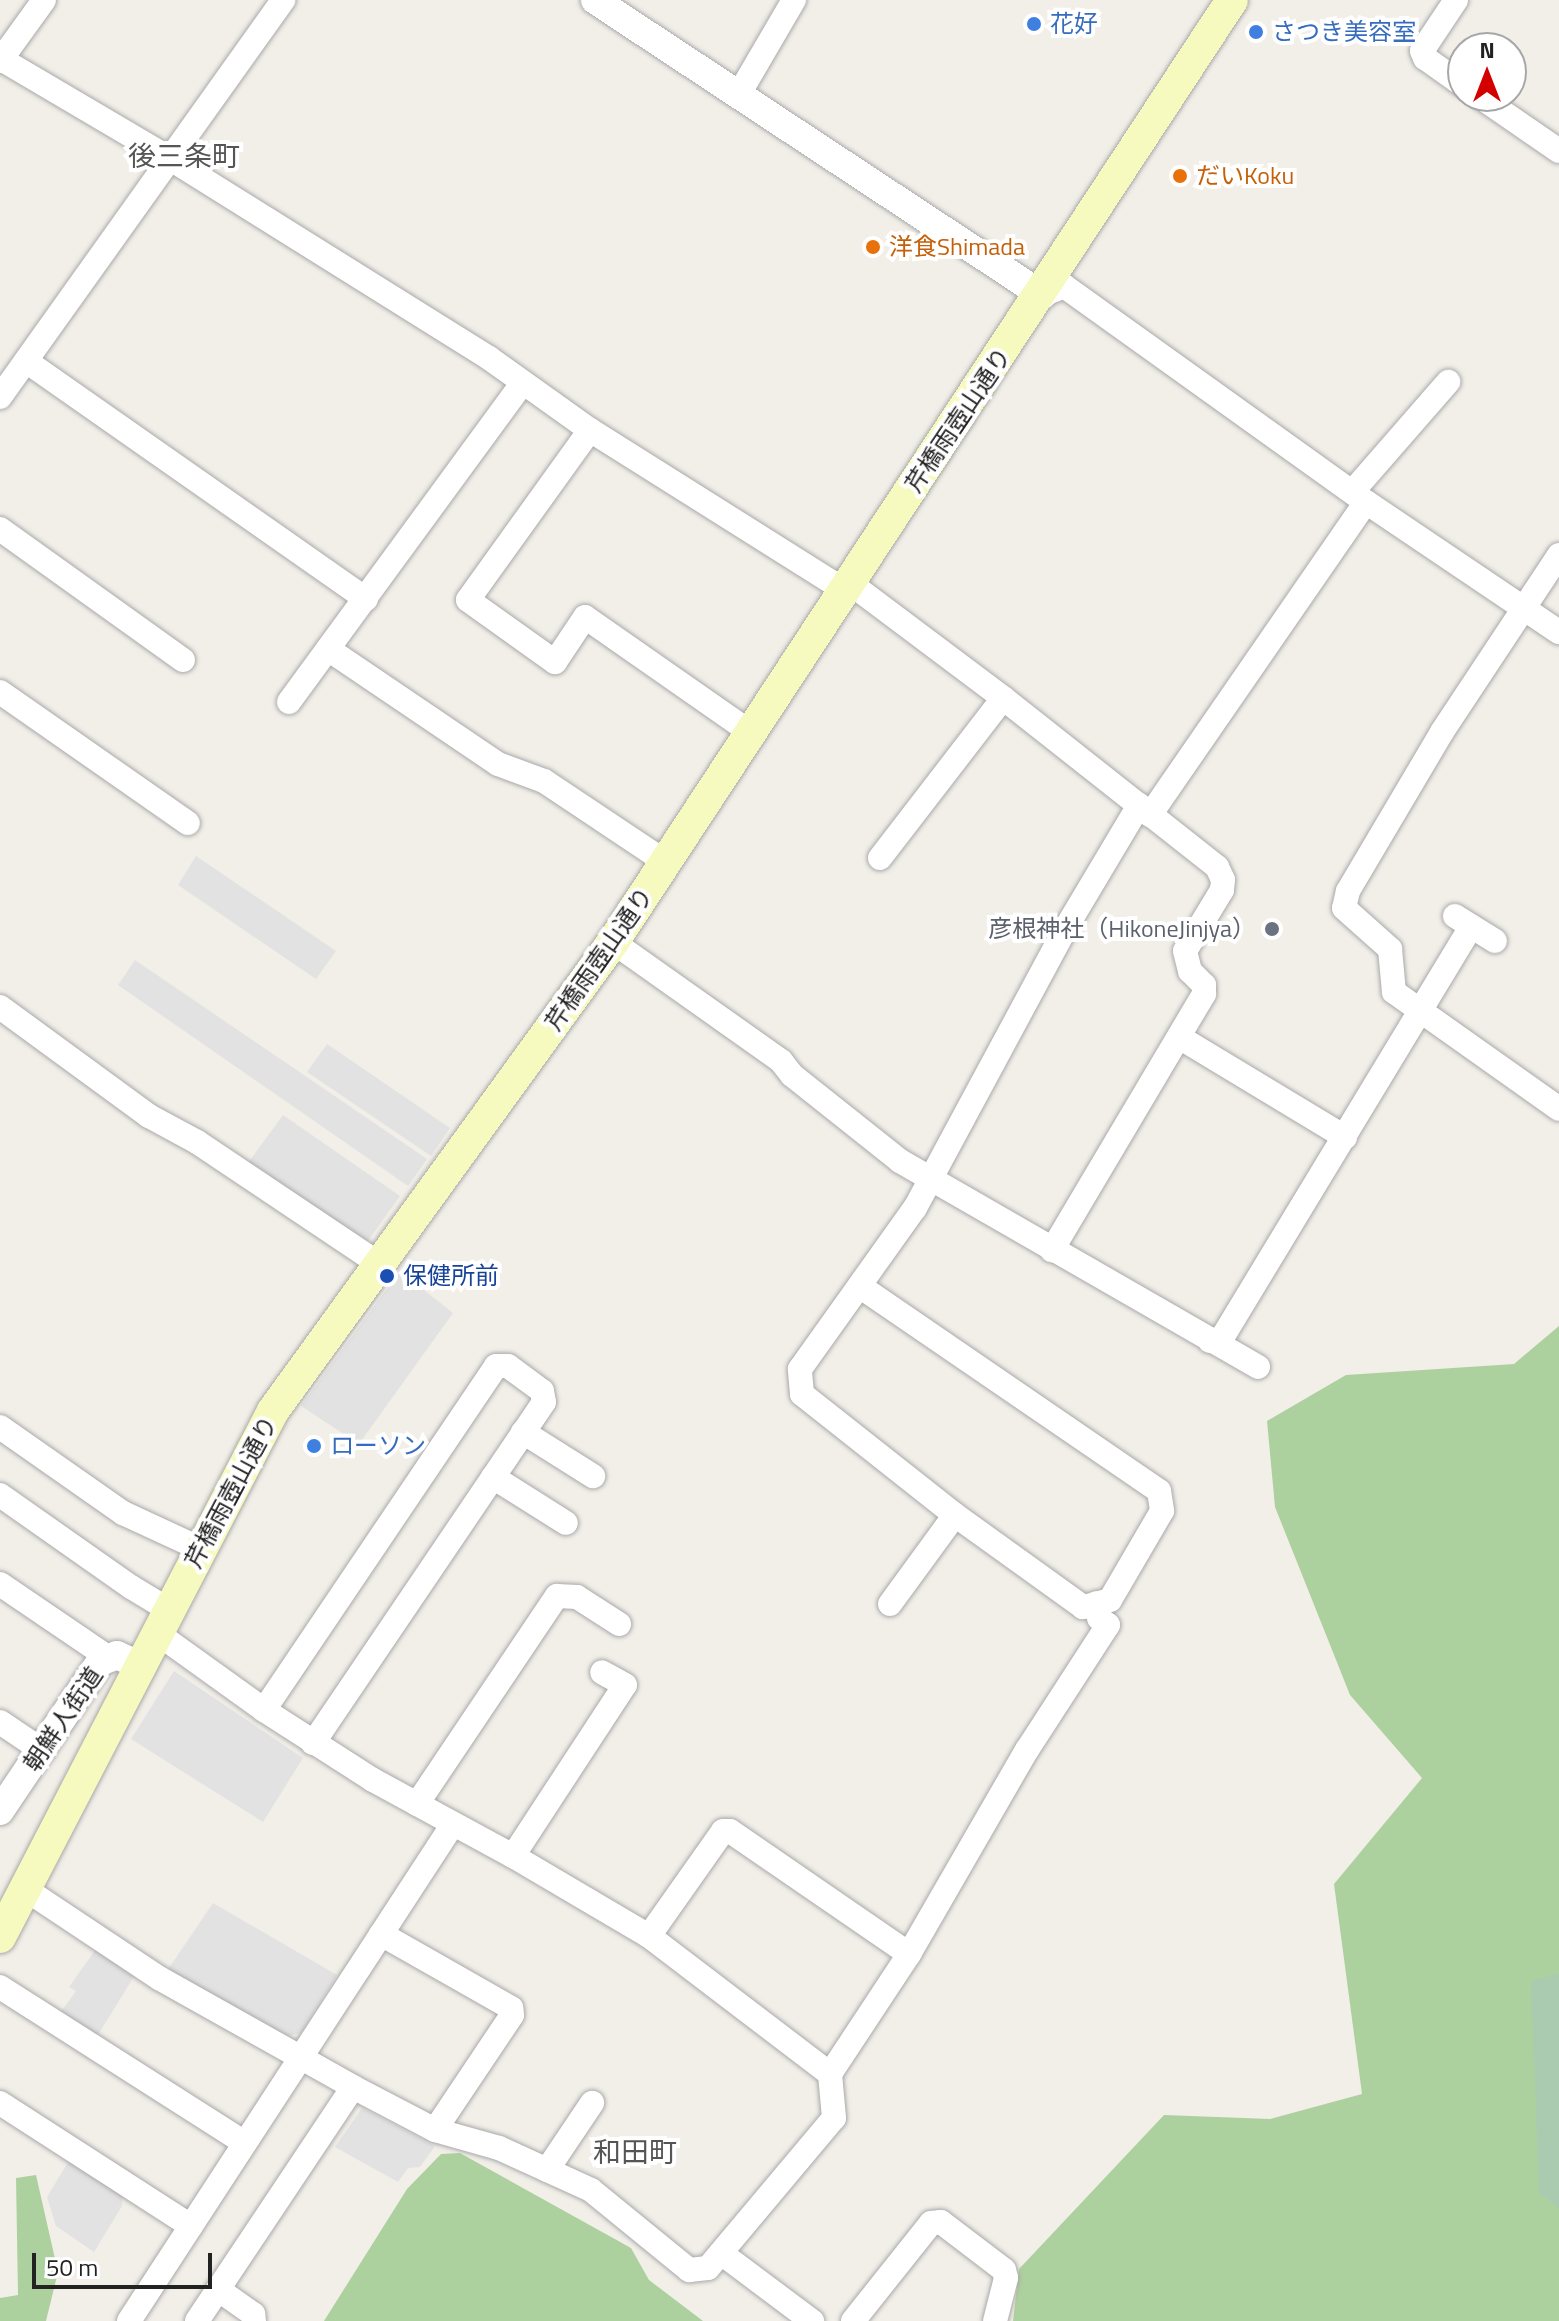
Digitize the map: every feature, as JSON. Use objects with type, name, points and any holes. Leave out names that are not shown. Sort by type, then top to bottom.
[{"type":"main road","name":"芹橋雨壺山通り","points":[[0,1937],[273,1411],[667,863],[750,732],[1042,295],[1232,0]]},
{"type":"street","points":[[44,0],[1,60],[169,158],[489,358],[590,430],[833,583],[850,583],[1003,698],[1217,867],[1223,880],[1222,890],[1185,951],[1190,971],[1204,985],[1204,994],[1052,1250]]},
{"type":"street","points":[[0,397],[283,0]]},
{"type":"street","points":[[595,0],[1042,295],[1064,286],[1360,497],[1559,632]]},
{"type":"street","points":[[739,94],[794,0]]},
{"type":"street","points":[[1447,74],[1425,58],[1422,51],[1456,0]]},
{"type":"street","points":[[1502,112],[1559,151]]},
{"type":"street","points":[[26,361],[366,599]]},
{"type":"street","points":[[861,1287],[1159,1491],[1162,1511],[1110,1600],[1083,1607],[955,1515],[802,1394],[800,1369],[915,1208],[1067,926],[1360,497],[1448,382]]},
{"type":"street","points":[[289,702],[522,384]]},
{"type":"street","points":[[590,430],[468,600],[555,662],[585,617],[750,732]]},
{"type":"street","points":[[0,529],[183,660]]},
{"type":"street","points":[[1559,555],[1522,606],[1348,891],[1344,908],[1390,949],[1394,992],[1559,1109]]},
{"type":"street","points":[[328,649],[498,764],[544,781],[667,863]]},
{"type":"street","points":[[0,692],[188,823]]},
{"type":"street","points":[[880,858],[1003,698]]},
{"type":"street","points":[[1210,1341],[1222,1338],[1345,1137],[1420,1010],[1463,921],[1495,941]]},
{"type":"street","points":[[613,942],[781,1061],[792,1075],[888,1151],[1052,1250],[1258,1367]]},
{"type":"street","points":[[0,1007],[149,1116],[197,1142],[379,1264]]},
{"type":"street","points":[[1179,1037],[1345,1137]]},
{"type":"street","points":[[264,1710],[496,1366],[508,1366],[542,1391],[544,1402],[313,1743]]},
{"type":"street","points":[[0,1427],[123,1513],[201,1549]]},
{"type":"street","points":[[523,1432],[593,1476]]},
{"type":"street","points":[[493,1477],[566,1523]]},
{"type":"street","points":[[0,1495],[131,1587],[163,1621],[264,1710],[313,1743],[649,1936],[830,2074]]},
{"type":"street","points":[[890,1604],[955,1515]]},
{"type":"street","points":[[0,1584],[109,1658]]},
{"type":"street","points":[[417,1804],[557,1596],[577,1597],[619,1624]]},
{"type":"street","points":[[25,1889],[159,1978],[353,2087],[435,2130],[499,2148],[591,2190],[689,2270],[708,2268],[834,2118],[830,2074],[909,1954],[1027,1750],[1108,1625],[1099,1618],[1096,1603]]},
{"type":"street","name":"朝鮮人街道","points":[[0,1811],[8,1781],[43,1751],[100,1662],[117,1655],[141,1666]]},
{"type":"street","points":[[513,1856],[625,1685],[602,1672]]},
{"type":"street","points":[[0,1722],[43,1751]]},
{"type":"street","points":[[129,2321],[453,1824]]},
{"type":"street","points":[[649,1936],[723,1831],[730,1831],[909,1954]]},
{"type":"street","points":[[381,1934],[511,2008],[512,2015],[435,2130]]},
{"type":"street","points":[[0,1987],[245,2143]]},
{"type":"street","points":[[197,2321],[353,2087]]},
{"type":"street","points":[[0,2103],[191,2226]]},
{"type":"street","points":[[547,2170],[592,2103]]},
{"type":"street","points":[[853,2321],[931,2223],[941,2222],[1004,2270],[1006,2278],[995,2321]]},
{"type":"street","points":[[721,2253],[812,2321]]},
{"type":"street","points":[[219,2290],[253,2314],[254,2321]]},
{"type":"green space","points":[[1559,1326],[1559,2321],[1013,2321],[1019,2269],[1164,2115],[1270,2119],[1362,2094],[1334,1884],[1422,1778],[1350,1695],[1275,1507],[1267,1421],[1346,1375],[1514,1364]]},
{"type":"green space","points":[[1559,1974],[1559,2208],[1539,2193],[1531,1981]]},
{"type":"green space","points":[[460,2153],[631,2248],[649,2280],[703,2321],[324,2321],[407,2189],[441,2154]]},
{"type":"green space","points":[[36,2175],[58,2272],[46,2321],[0,2321],[0,2298],[18,2295],[16,2178]]},
{"type":"shaded area","points":[[196,856],[336,951],[316,979],[178,885]]},
{"type":"shaded area","points":[[135,960],[427,1159],[408,1186],[118,985]]},
{"type":"shaded area","points":[[327,1044],[450,1128],[431,1156],[307,1072]]},
{"type":"shaded area","points":[[283,1115],[400,1196],[367,1242],[248,1163]]},
{"type":"shaded area","points":[[400,1271],[453,1313],[359,1444],[301,1406]]},
{"type":"shaded area","points":[[174,1671],[303,1758],[263,1822],[131,1739]]},
{"type":"shaded area","points":[[213,1903],[337,1975],[301,2033],[287,2036],[167,1971]]},
{"type":"shaded area","points":[[96,1949],[135,1975],[96,2038],[60,2013],[76,1991],[69,1987]]},
{"type":"shaded area","points":[[362,2108],[435,2146],[420,2167],[408,2168],[398,2182],[335,2147]]},
{"type":"shaded area","points":[[70,2159],[123,2193],[122,2206],[94,2252],[56,2226],[47,2197]]},
{"type":"place","name":"花好","points":[[1034,24]]},
{"type":"place","name":"さつき美容室","points":[[1256,32]]},
{"type":"place","name":"だいKoku","points":[[1180,176]]},
{"type":"place","name":"洋食Shimada","points":[[873,247]]},
{"type":"place","name":"彦根神社（HikoneJinjya）","points":[[1272,929]]},
{"type":"place","name":"保健所前","points":[[387,1276]]},
{"type":"place","name":"ローソン","points":[[314,1446]]},
{"type":"district","name":"後三条町","points":[[184,156]]},
{"type":"district","name":"和田町","points":[[635,2152]]}]
